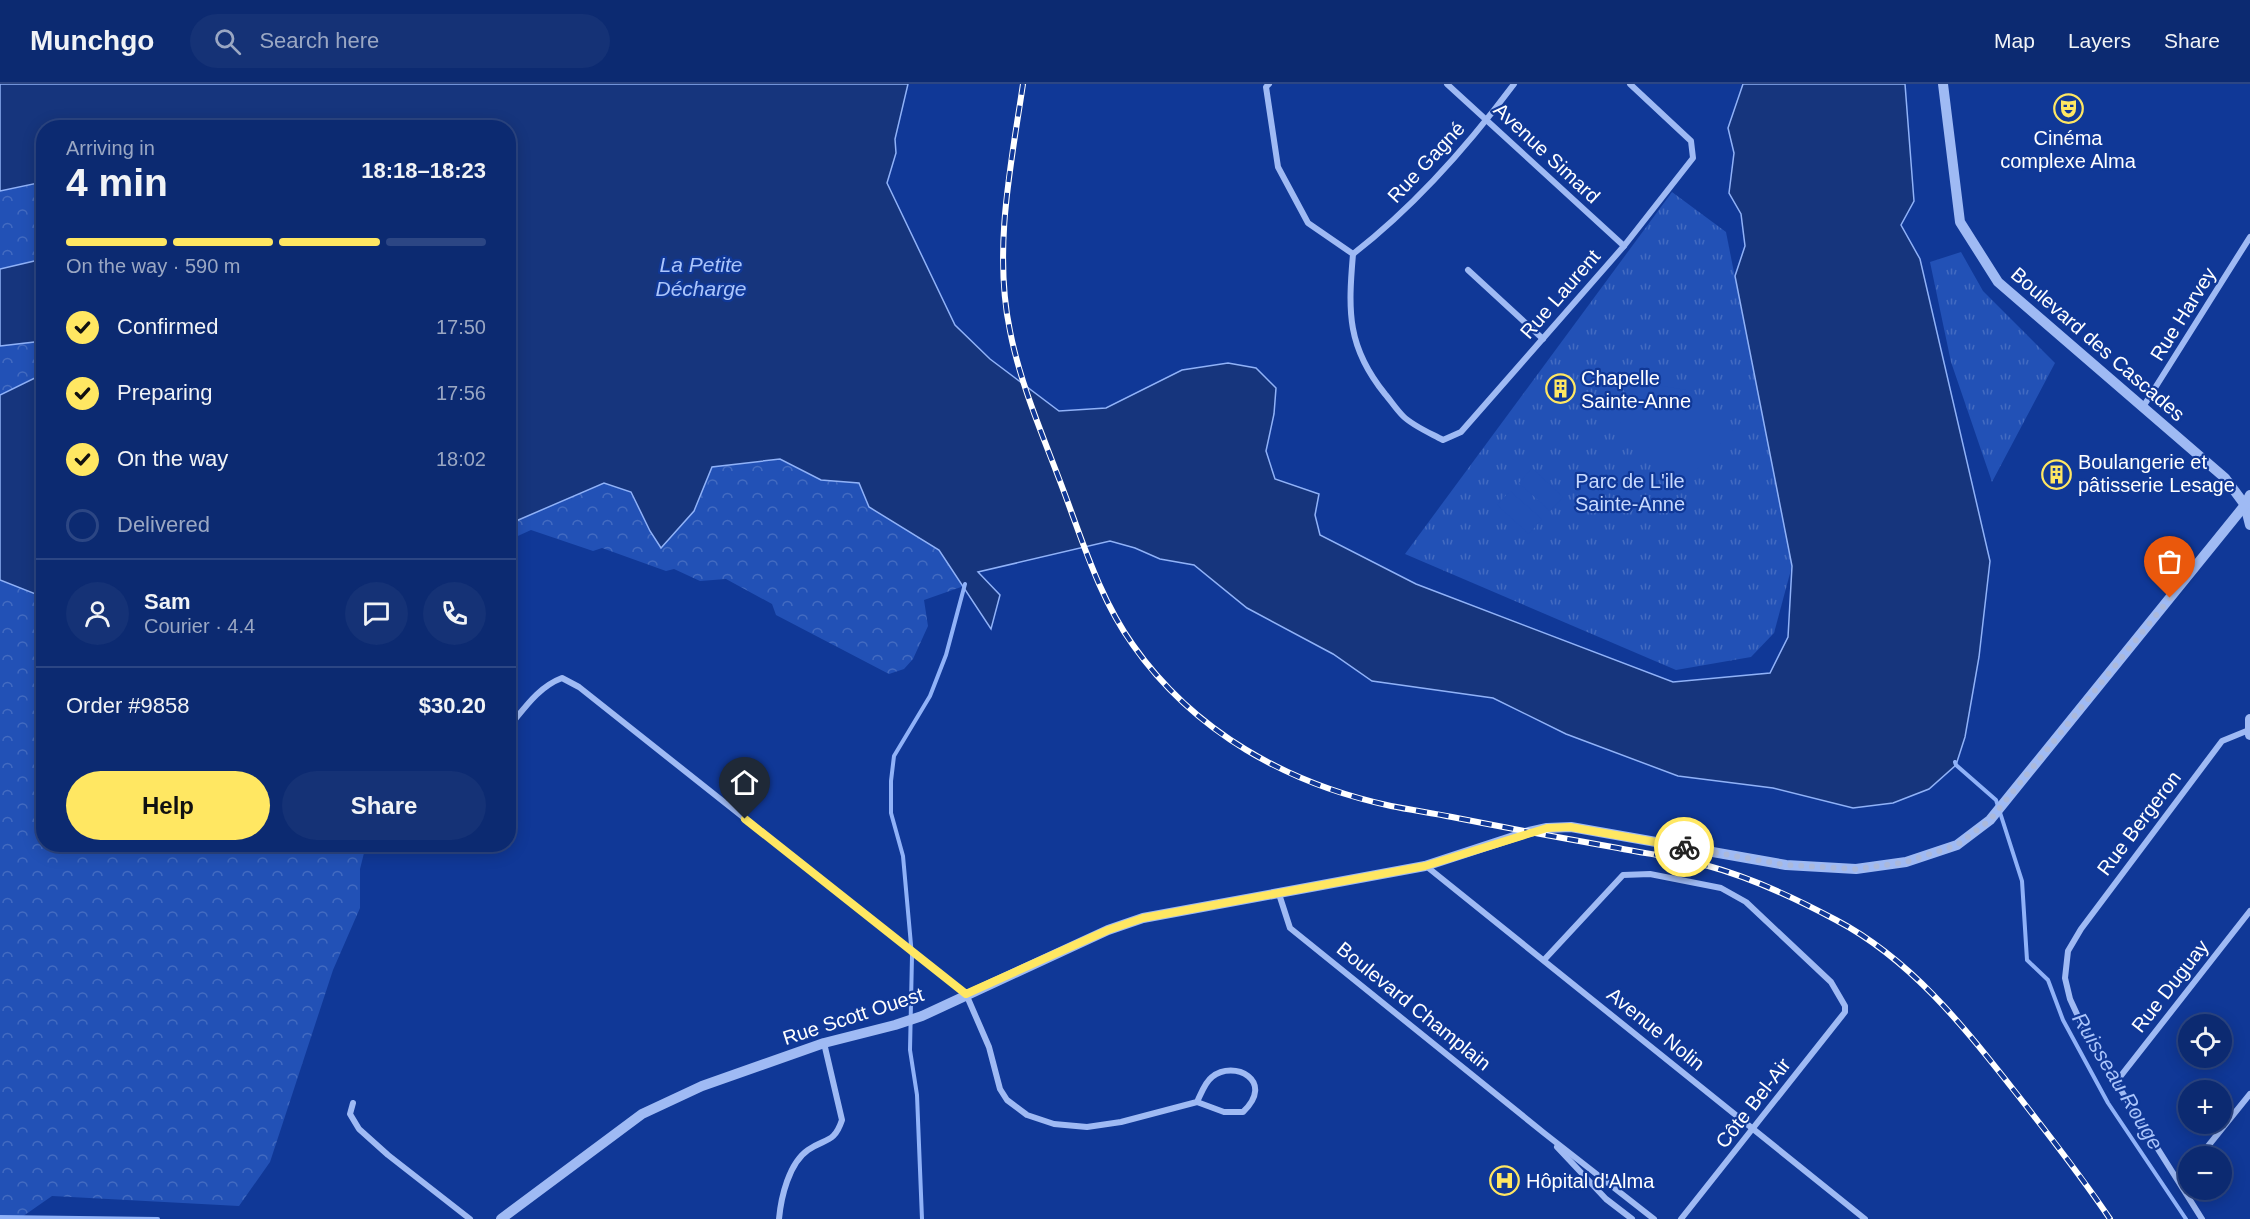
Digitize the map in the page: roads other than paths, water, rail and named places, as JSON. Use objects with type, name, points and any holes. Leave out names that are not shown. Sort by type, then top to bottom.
[{"type":"street","points":[[1269,84],[1266,87],[1278,167],[1308,223],[1353,254]]},
{"type":"street","name":"Avenue Simard","points":[[1447,84],[1624,246]]},
{"type":"street","name":"Rue Gagné","points":[[1353,254],[1377,236],[1446,170],[1515,84]]},
{"type":"street","name":"Rue Laurent","points":[[1353,254],[1350,292],[1352,330],[1358,352],[1373,379],[1404,417],[1443,440],[1461,432],[1624,246],[1693,158],[1691,141],[1630,84]]},
{"type":"street","name":"Boulevard des Cascades","points":[[1943,84],[1960,222],[1998,282],[2225,478],[2247,500]]},
{"type":"street","name":"Rue Harvey","points":[[2143,407],[2250,237]]},
{"type":"street","points":[[1468,270],[1543,339]]},
{"type":"street","points":[[2247,500],[2250,525]]},
{"type":"street","name":"Rue Scott Ouest","points":[[501,1219],[642,1114],[702,1086],[824,1043],[922,1016],[1108,930],[1143,918],[1425,866],[1529,832],[1559,827],[1570,827],[1786,865],[1856,869],[1906,862],[1957,845],[1990,820],[2247,500]]},
{"type":"street","points":[[516,718],[536,694],[549,683],[562,678],[579,687],[966,994],[989,1047],[1000,1089],[1007,1100],[1027,1115],[1054,1125],[1087,1126],[1121,1122],[1197,1102],[1224,1112],[1243,1112],[1251,1104],[1256,1092],[1253,1082],[1246,1074],[1233,1070],[1210,1077],[1197,1102]]},
{"type":"street","points":[[2250,719],[2250,735]]},
{"type":"street","name":"Rue Bergeron","points":[[2116,1082],[2088,1038],[2070,999],[2065,978],[2068,951],[2081,929],[2222,741],[2249,730]]},
{"type":"street","name":"Avenue Nolin","points":[[1425,866],[1865,1219]]},
{"type":"street","name":"Côte Bel-Air","points":[[1544,960],[1623,875],[1650,874],[1721,888],[1746,902],[1831,982],[1845,1006],[1845,1012],[1681,1219]]},
{"type":"street","name":"Boulevard Champlain","points":[[1280,894],[1290,928],[1654,1219]]},
{"type":"street","name":"Rue Duguay","points":[[2116,1082],[2250,911]]},
{"type":"street","points":[[779,1219],[781,1204],[795,1164],[807,1150],[832,1139],[842,1120],[824,1043]]},
{"type":"street","points":[[2116,1082],[2178,1180]]},
{"type":"street","points":[[2208,1146],[2250,1094]]},
{"type":"street","points":[[353,1103],[350,1114],[359,1129],[388,1155],[470,1219]]},
{"type":"street","name":"Boulevard Champlain","points":[[1544,1133],[1606,1199],[1632,1219]]},
{"type":"street","points":[[2190,1200],[2202,1219]]},
{"type":"water","name":"La Petite Décharge","points":[[0,84],[908,84],[895,139],[896,153],[887,183],[955,325],[990,359],[1059,411],[1106,408],[1182,370],[1228,363],[1256,368],[1276,388],[1274,414],[1266,451],[1275,479],[1319,494],[1315,515],[1320,535],[1416,584],[1673,682],[1770,673],[1788,637],[1792,566],[1735,276],[1745,246],[1741,214],[1729,193],[1734,153],[1728,128],[1743,84],[1905,84],[1914,201],[1901,225],[1920,259],[1990,561],[1979,657],[1965,737],[1956,765],[1929,789],[1893,803],[1853,808],[1773,788],[1678,776],[1566,734],[1493,698],[1372,681],[1333,654],[1247,608],[1194,565],[1160,559],[1135,548],[1110,541],[978,572],[1000,595],[991,629],[939,550],[869,507],[859,483],[821,480],[780,459],[712,467],[694,511],[661,548],[631,492],[604,483],[516,521],[516,120],[36,120],[36,183],[0,191]]},
{"type":"water","points":[[36,261],[36,342],[0,346],[0,269]]},
{"type":"water","points":[[36,377],[36,594],[0,580],[0,395]]},
{"type":"waterway","points":[[922,1219],[917,1095],[910,1050],[912,956],[903,856],[891,813],[891,781],[894,756],[930,696],[946,655],[965,584]]},
{"type":"waterway","name":"Ruisseau Rouge","points":[[1955,762],[1996,800],[2022,881],[2027,960],[2048,980],[2063,1020],[2108,1103],[2186,1219]]},
{"type":"waterway","points":[[0,1217],[158,1219]]},
{"type":"railway","points":[[1023,84],[1009,176],[1003,238],[1005,300],[1010,331],[1035,416],[1095,575],[1122,628],[1157,676],[1185,704],[1246,750],[1316,784],[1391,806],[1694,862],[1755,882],[1836,920],[1890,956],[1915,977],[1959,1023],[2020,1098],[2110,1219]]},
{"type":"place","name":"Cinéma complexe Alma","points":[[2068,108]]},
{"type":"place","name":"Chapelle Sainte-Anne","points":[[1560,389]]},
{"type":"place","name":"Boulangerie et pâtisserie Lesage","points":[[2057,474]]},
{"type":"place","name":"Hôpital d'Alma","points":[[1505,1181]]},
{"type":"park label","name":"Parc de L'ile Sainte-Anne","points":[[1630,492]]}]
